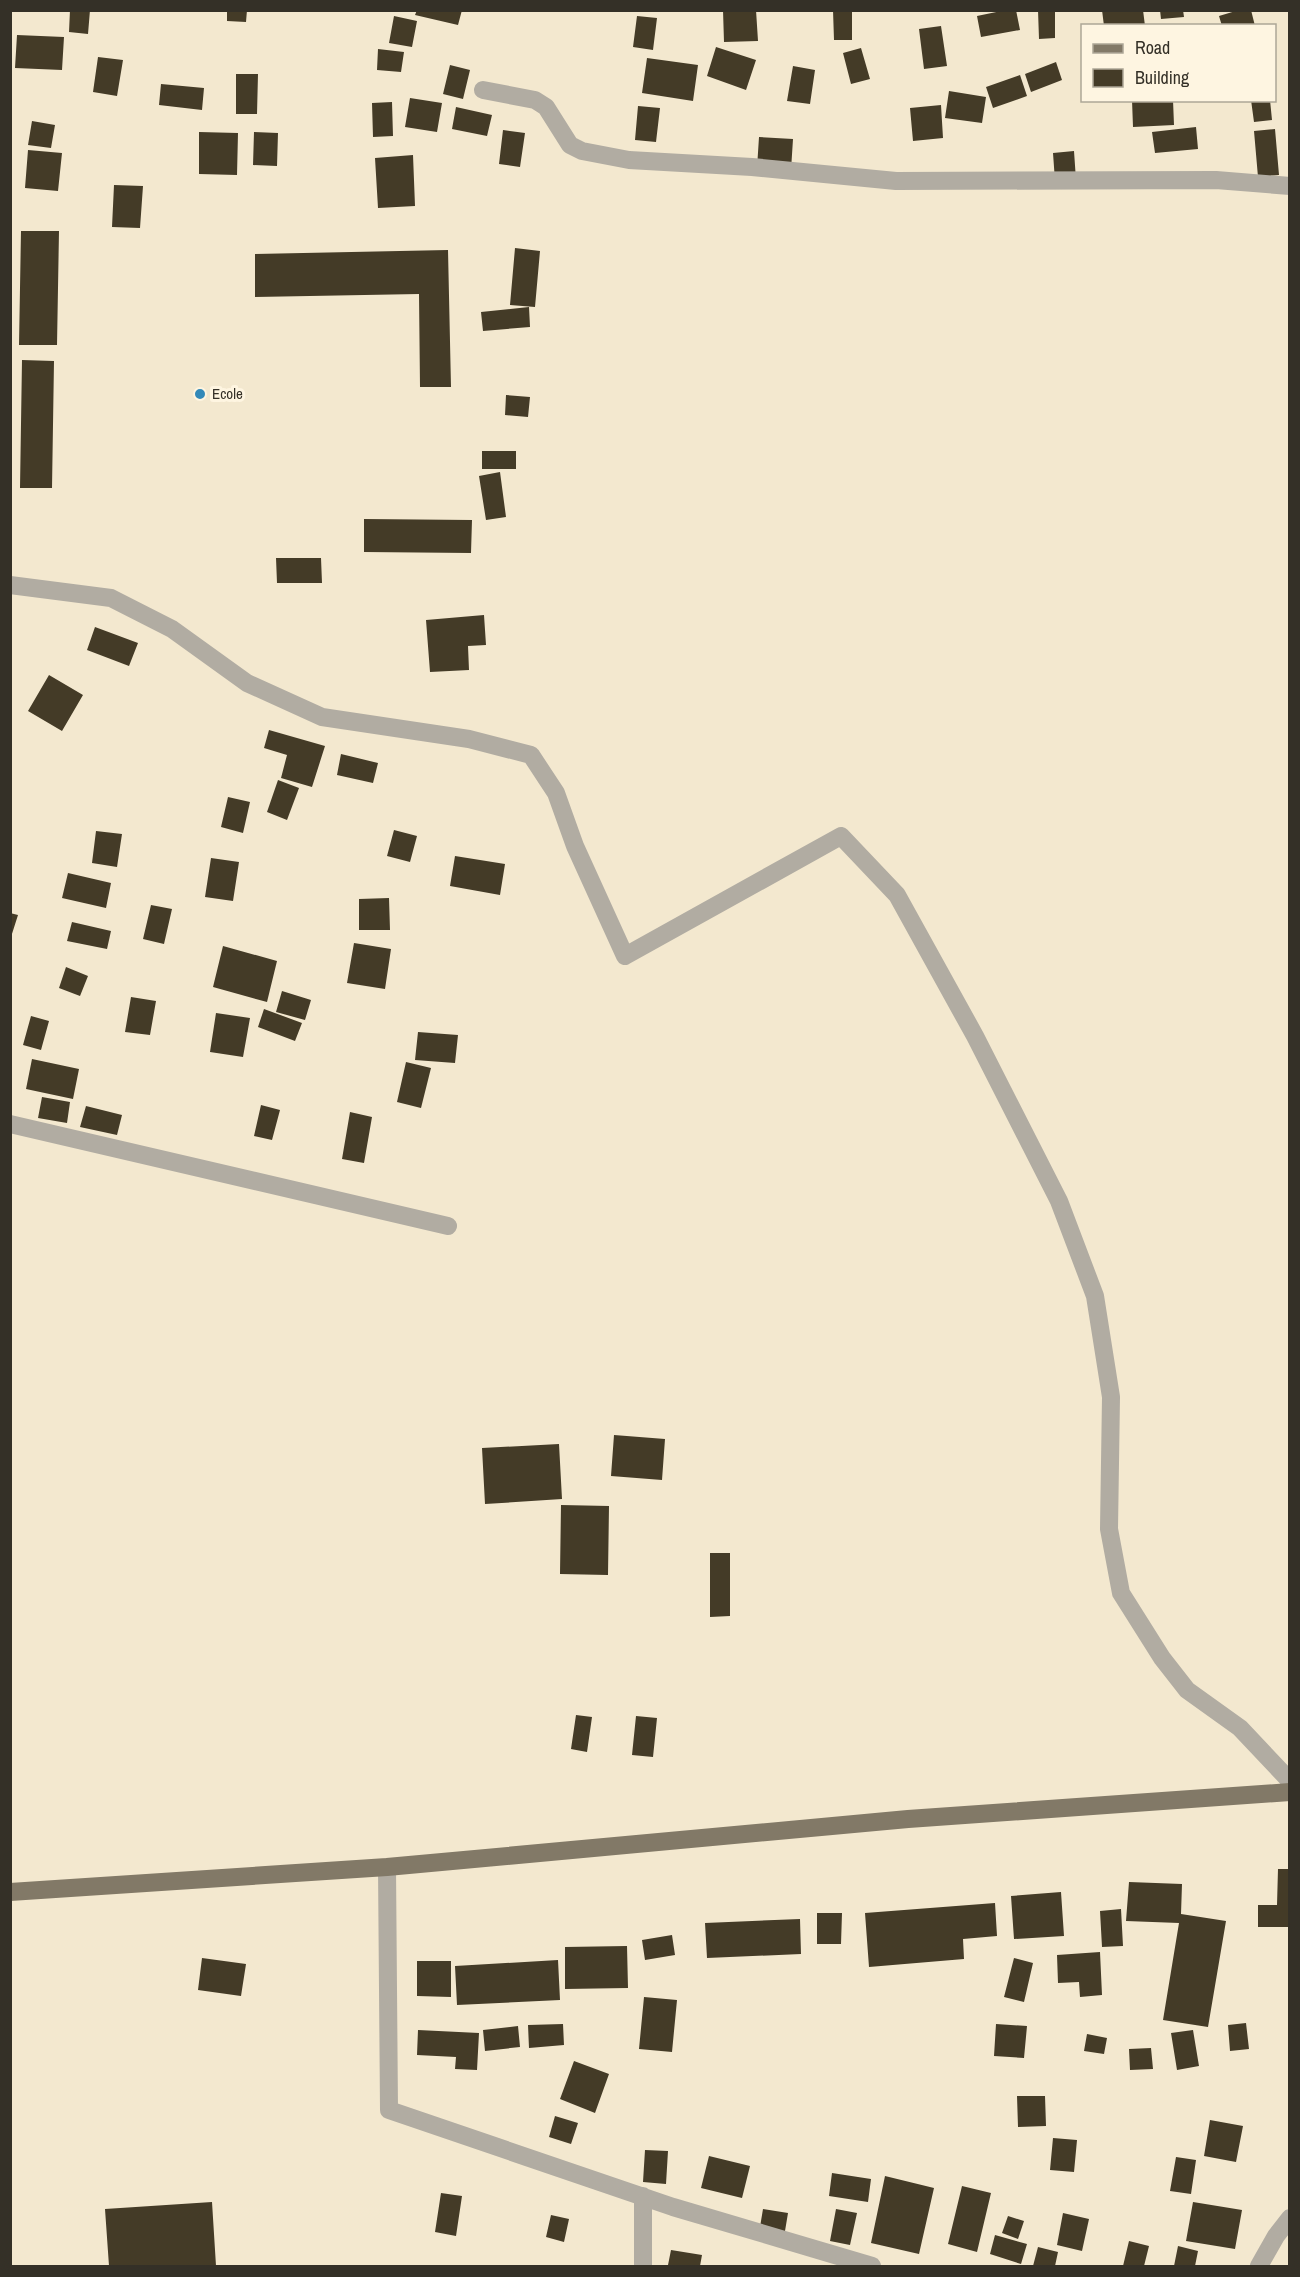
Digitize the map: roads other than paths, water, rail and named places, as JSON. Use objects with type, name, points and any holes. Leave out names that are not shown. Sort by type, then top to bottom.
[{"type":"main road","points":[[10,1892],[387,1867],[909,1820],[1290,1792]]},
{"type":"street","points":[[483,90],[535,100],[546,107],[570,144],[582,151],[629,160],[752,167],[896,181],[1216,180],[1290,186]]},
{"type":"street","points":[[10,585],[111,598],[172,629],[247,683],[322,717],[469,739],[531,755],[556,793],[574,846],[625,956],[841,836],[897,895],[920,936],[975,1036],[1059,1201],[1095,1296],[1111,1397],[1109,1529],[1121,1593],[1162,1658],[1187,1690],[1240,1728],[1290,1781]]},
{"type":"street","points":[[10,1124],[448,1226]]},
{"type":"street","points":[[387,1867],[389,2110],[848,2263],[872,2266]]},
{"type":"street","points":[[643,2196],[643,2266]]},
{"type":"street","points":[[1259,2266],[1276,2236],[1290,2218]]},
{"type":"place","name":"Ecole","points":[[200,394]]}]
